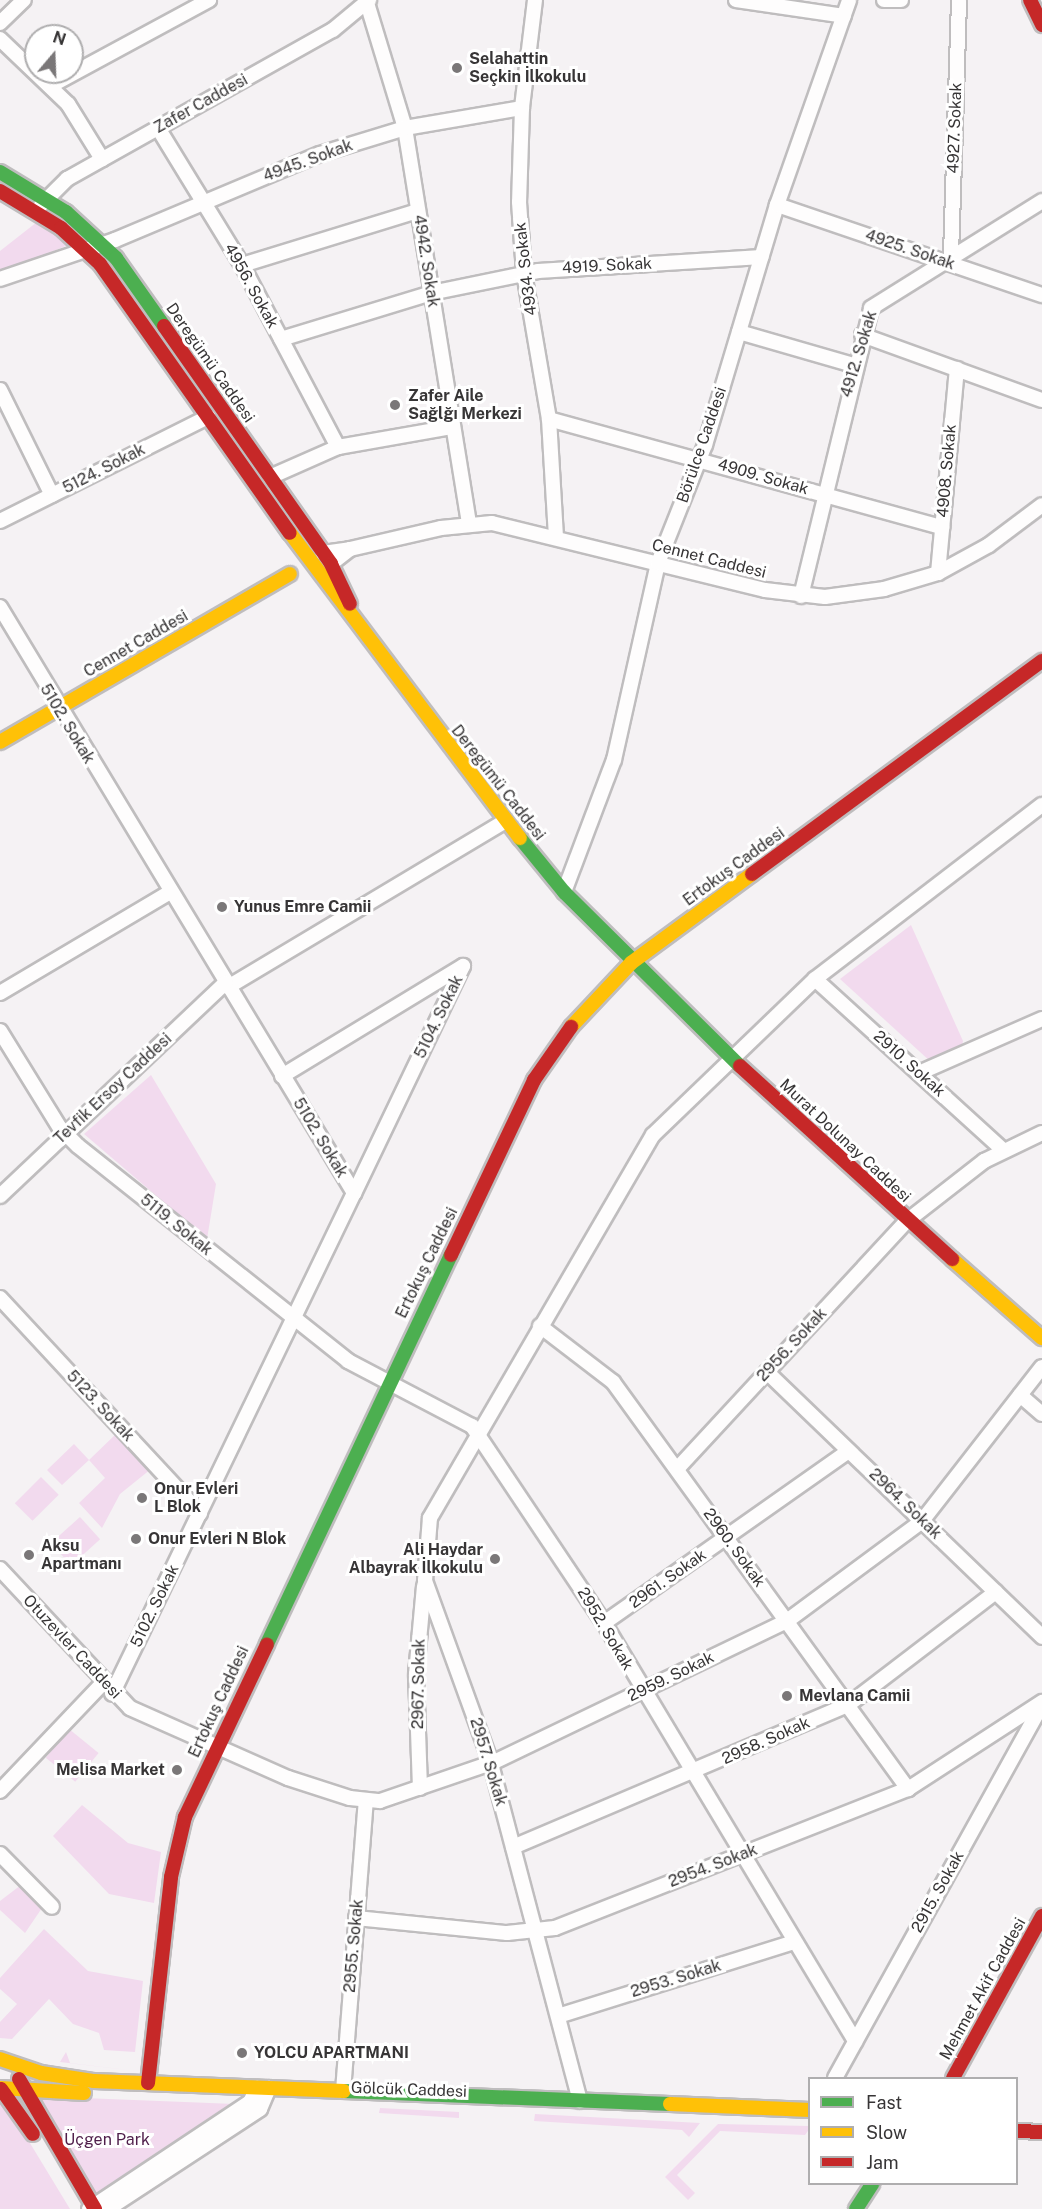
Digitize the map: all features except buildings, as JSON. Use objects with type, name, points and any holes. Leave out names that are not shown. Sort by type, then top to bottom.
[{"type":"main road","points":[[1030,0],[1042,25]]},
{"type":"main road","name":"Deregümü Caddesi","points":[[0,172],[46,198],[103,244],[327,558],[352,611]]},
{"type":"main road","name":"Deregümü Caddesi","points":[[0,191],[36,212],[84,247],[312,564],[352,611],[505,821],[564,892],[631,963]]},
{"type":"main road","name":"Cennet Caddesi","points":[[0,742],[290,574],[327,558]]},
{"type":"main road","name":"Ertokuş Caddesi","points":[[148,2083],[176,1849],[215,1749],[387,1384],[534,1080],[576,1020],[631,963],[1042,661]]},
{"type":"main road","name":"Murat Dolunay Caddesi","points":[[631,963],[907,1221],[1042,1338]]},
{"type":"main road","name":"Mehmet Akif Caddesi","points":[[953,2077],[1042,1916]]},
{"type":"main road","points":[[5,2062],[89,2208]]},
{"type":"main road","name":"Gölcük Caddesi","points":[[5,2062],[66,2079],[148,2083],[261,2094],[343,2091],[808,2110]]},
{"type":"main road","name":"Gölcük Caddesi","points":[[3,2089],[20,2085],[261,2094],[808,2122]]},
{"type":"main road","points":[[3,2089],[89,2208]]},
{"type":"main road","points":[[1018,2119],[1042,2120]]},
{"type":"main road","points":[[1018,2131],[1042,2132]]},
{"type":"main road","points":[[856,2209],[871,2185]]},
{"type":"main road","points":[[871,2209],[885,2185]]},
{"type":"street","points":[[0,24],[24,0]]},
{"type":"street","points":[[50,86],[209,0]]},
{"type":"street","name":"4934. Sokak","points":[[535,0],[522,108],[519,202],[524,273],[549,419],[556,538]]},
{"type":"street","points":[[736,0],[844,16]]},
{"type":"street","name":"Börülce Caddesi","points":[[564,892],[614,760],[658,563],[699,459],[777,205],[849,0]]},
{"type":"street","points":[[884,0],[901,0]]},
{"type":"street","name":"4927. Sokak","points":[[946,258],[959,0]]},
{"type":"street","name":"Zafer Caddesi","points":[[36,212],[58,184],[333,30],[368,1]]},
{"type":"street","name":"4942. Sokak","points":[[368,1],[405,128],[451,427],[469,523]]},
{"type":"street","points":[[0,39],[68,104],[102,159]]},
{"type":"street","name":"4945. Sokak","points":[[0,279],[84,247],[103,244],[320,154],[405,128],[522,108]]},
{"type":"street","name":"4956. Sokak","points":[[158,128],[242,265],[338,447]]},
{"type":"street","name":"4912. Sokak","points":[[801,596],[853,365],[862,335],[877,300],[1042,201]]},
{"type":"street","name":"4925. Sokak","points":[[777,205],[946,258],[1042,295]]},
{"type":"street","points":[[242,265],[418,211]]},
{"type":"street","name":"4919. Sokak","points":[[281,339],[430,293],[524,273],[762,257]]},
{"type":"street","points":[[739,332],[853,365]]},
{"type":"street","points":[[862,335],[1042,400]]},
{"type":"street","name":"4908. Sokak","points":[[938,573],[957,369]]},
{"type":"street","points":[[0,390],[52,495]]},
{"type":"street","name":"5124. Sokak","points":[[0,521],[208,417]]},
{"type":"street","name":"4909. Sokak","points":[[549,419],[942,527]]},
{"type":"street","points":[[270,477],[338,447],[451,427]]},
{"type":"street","name":"Cennet Caddesi","points":[[327,558],[350,549],[469,523],[556,538],[801,596],[851,595],[938,573],[989,545],[1042,506]]},
{"type":"street","name":"5102. Sokak","points":[[0,607],[57,709],[354,1193],[200,1513],[107,1689],[0,1791]]},
{"type":"street","name":"2957. Sokak","points":[[580,2101],[491,1763],[425,1581],[430,1518],[641,1150],[731,1057],[815,979],[1042,805]]},
{"type":"street","name":"Tevfik Ersoy Caddesi","points":[[0,1196],[227,985],[505,821]]},
{"type":"street","points":[[0,993],[170,892]]},
{"type":"street","name":"5104. Sokak","points":[[282,1076],[463,966],[354,1193]]},
{"type":"street","name":"2910. Sokak","points":[[815,979],[1003,1150]]},
{"type":"street","points":[[919,1073],[1042,1019]]},
{"type":"street","name":"5119. Sokak","points":[[0,1031],[65,1134],[294,1319],[387,1384]]},
{"type":"street","name":"2956. Sokak","points":[[677,1469],[907,1221],[1003,1150],[1042,1132]]},
{"type":"street","name":"5123. Sokak","points":[[0,1298],[200,1513]]},
{"type":"street","name":"2960. Sokak","points":[[540,1326],[613,1382],[908,1789]]},
{"type":"street","name":"2959. Sokak","points":[[366,1801],[420,1788],[491,1763],[787,1621],[922,1521],[1042,1367]]},
{"type":"street","name":"2964. Sokak","points":[[767,1372],[1042,1637]]},
{"type":"street","name":"2952. Sokak","points":[[387,1384],[459,1417],[478,1434],[604,1623],[642,1691],[855,2041]]},
{"type":"street","points":[[1020,1395],[1042,1414]]},
{"type":"street","name":"2961. Sokak","points":[[604,1623],[849,1451]]},
{"type":"street","name":"Otuzevler Caddesi","points":[[0,1569],[107,1689],[145,1717],[215,1749]]},
{"type":"street","name":"2967. Sokak","points":[[420,1788],[416,1674],[425,1581]]},
{"type":"street","name":"2958. Sokak","points":[[513,1847],[692,1774],[848,1705],[996,1592]]},
{"type":"street","name":"2954. Sokak","points":[[356,1918],[536,1933],[908,1789],[1042,1703]]},
{"type":"street","name":"2915. Sokak","points":[[836,2077],[1042,1703]]},
{"type":"street","points":[[215,1749],[366,1801]]},
{"type":"street","name":"2955. Sokak","points":[[343,2091],[366,1801]]},
{"type":"street","points":[[0,1854],[52,1907]]},
{"type":"street","name":"2953. Sokak","points":[[558,2016],[794,1942]]},
{"type":"street","points":[[89,2208],[261,2094]]},
{"type":"street","points":[[108,2209],[261,2094]]},
{"type":"green space","points":[[37,222],[68,245],[0,273],[0,251]]},
{"type":"green space","points":[[911,925],[963,1041],[961,1050],[931,1062],[840,979]]},
{"type":"green space","points":[[151,1075],[216,1184],[207,1239],[84,1134]]},
{"type":"green space","points":[[117,1433],[151,1469],[120,1494],[102,1528],[79,1503],[105,1478],[89,1460]]},
{"type":"green space","points":[[74,1444],[89,1460],[62,1485],[47,1470]]},
{"type":"green space","points":[[41,1477],[59,1495],[33,1521],[15,1503]]},
{"type":"green space","points":[[80,1517],[100,1539],[71,1565],[51,1543]]},
{"type":"green space","points":[[69,1729],[99,1753],[75,1782],[46,1758]]},
{"type":"green space","points":[[82,1805],[128,1843],[161,1852],[154,1903],[109,1894],[53,1836]]},
{"type":"green space","points":[[21,1885],[42,1908],[25,1933],[0,1910],[0,1901]]},
{"type":"green space","points":[[44,1929],[88,1971],[143,1981],[135,2052],[104,2050],[99,2033],[73,2024],[49,1999],[12,2039],[0,2038],[0,2022],[17,2004],[0,1989],[0,1978]]},
{"type":"green space","points":[[66,2052],[70,2063],[136,2071],[60,2062]]},
{"type":"green space","name":"Üçgen Park","points":[[33,2096],[235,2104],[95,2198]]},
{"type":"green space","points":[[0,2103],[19,2125],[70,2209],[0,2209]]},
{"type":"green space","points":[[380,2108],[459,2112],[459,2118],[379,2113]]},
{"type":"green space","points":[[535,2114],[700,2123],[689,2137],[682,2130],[534,2121]]},
{"type":"green space","points":[[718,2124],[808,2126],[805,2135],[720,2131],[677,2175],[695,2193],[688,2200],[665,2177]]},
{"type":"traffic: fast","points":[[0,172],[66,212],[116,258],[164,326]]},
{"type":"traffic: fast","points":[[520,838],[564,892],[740,1066]]},
{"type":"traffic: fast","points":[[267,1644],[451,1255]]},
{"type":"traffic: fast","points":[[344,2091],[670,2104]]},
{"type":"traffic: fast","points":[[856,2209],[871,2185]]},
{"type":"traffic: slow","points":[[290,533],[520,838]]},
{"type":"traffic: slow","points":[[0,742],[290,574]]},
{"type":"traffic: slow","points":[[571,1027],[631,963],[752,874]]},
{"type":"traffic: slow","points":[[952,1259],[1042,1338]]},
{"type":"traffic: slow","points":[[0,2059],[41,2073],[94,2081],[344,2091]]},
{"type":"traffic: slow","points":[[0,2088],[84,2093]]},
{"type":"traffic: slow","points":[[670,2104],[808,2110]]},
{"type":"traffic: jam","points":[[1030,0],[1042,25]]},
{"type":"traffic: jam","points":[[0,191],[61,228],[100,264],[290,533]]},
{"type":"traffic: jam","points":[[164,326],[331,564],[350,604]]},
{"type":"traffic: jam","points":[[752,874],[1042,661]]},
{"type":"traffic: jam","points":[[451,1255],[534,1080],[571,1027]]},
{"type":"traffic: jam","points":[[740,1066],[952,1259]]},
{"type":"traffic: jam","points":[[148,2083],[171,1877],[185,1817],[267,1644]]},
{"type":"traffic: jam","points":[[954,2077],[1042,1916]]},
{"type":"traffic: jam","points":[[19,2079],[95,2209]]},
{"type":"traffic: jam","points":[[1,2089],[33,2134]]},
{"type":"traffic: jam","points":[[1018,2131],[1042,2132]]},
{"type":"place","name":"Selahattin Seçkin İlkokulu","points":[[457,68]]},
{"type":"place","name":"Zafer Aile Sağlğı Merkezi","points":[[395,405]]},
{"type":"place","name":"Yunus Emre Camii","points":[[222,907]]},
{"type":"place","name":"Onur Evleri L Blok","points":[[142,1498]]},
{"type":"place","name":"Onur Evleri N Blok","points":[[136,1539]]},
{"type":"place","name":"Aksu Apartmanı","points":[[29,1555]]},
{"type":"place","name":"Ali Haydar Albayrak İlkokulu","points":[[495,1559]]},
{"type":"place","name":"Mevlana Camii","points":[[787,1696]]},
{"type":"place","name":"Melisa Market","points":[[177,1770]]},
{"type":"place","name":"YOLCU APARTMANI","points":[[242,2053]]}]
